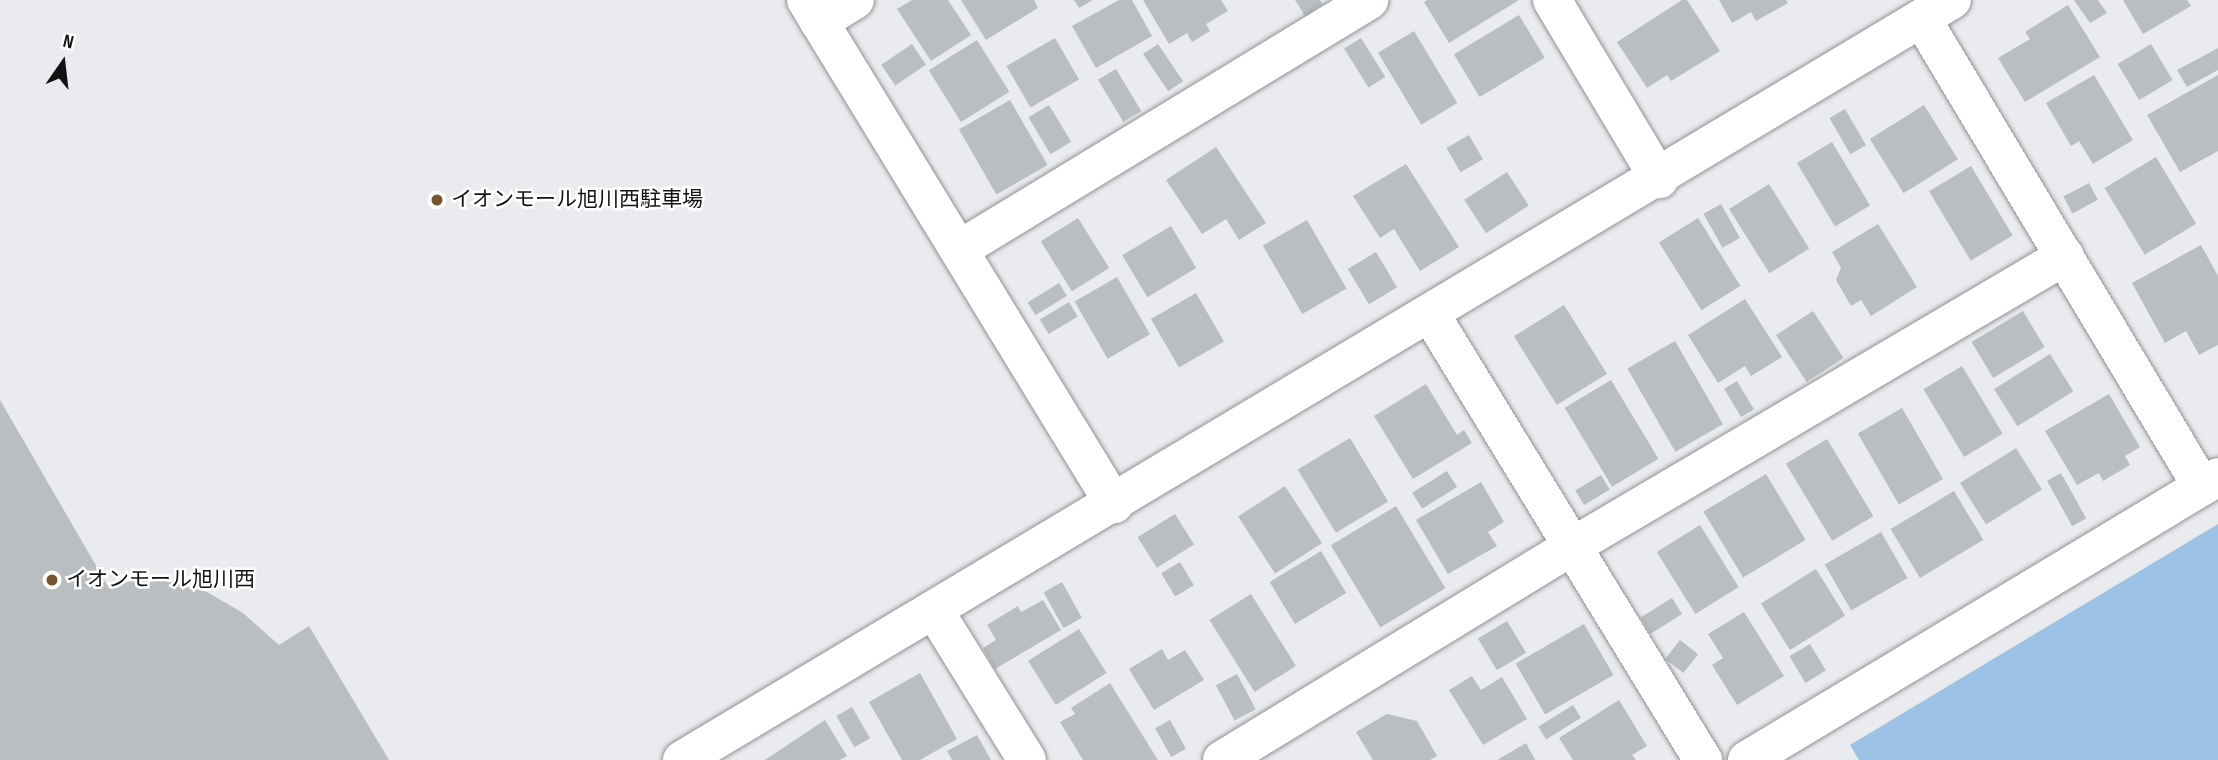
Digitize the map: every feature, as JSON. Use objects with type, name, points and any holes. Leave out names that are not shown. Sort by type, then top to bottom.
[{"type":"street","points":[[856,0],[813,11],[1114,504]]},
{"type":"street","points":[[960,249],[1369,0]]},
{"type":"street","points":[[1552,0],[1659,179]]},
{"type":"street","points":[[682,760],[1659,179],[1937,10],[2065,256],[2210,482],[1747,760]]},
{"type":"street","points":[[1222,760],[1573,546],[2065,256]]},
{"type":"street","points":[[1431,315],[1703,760]]},
{"type":"street","points":[[934,610],[1027,760]]},
{"type":"shaded area","points":[[2218,524],[2218,760],[1859,760],[1850,745]]},
{"type":"building","points":[[912,0],[948,0],[971,35],[931,61],[897,9]]},
{"type":"building","points":[[961,0],[1034,0],[1038,8],[986,40]]},
{"type":"building","points":[[1074,0],[1093,0],[1079,8]]},
{"type":"building","points":[[1119,0],[1132,0],[1152,36],[1096,68],[1072,26]]},
{"type":"building","points":[[1143,0],[1221,0],[1228,11],[1206,24],[1210,31],[1192,42],[1187,33],[1169,44]]},
{"type":"building","points":[[1295,0],[1320,0],[1322,4],[1305,16]]},
{"type":"building","points":[[1519,0],[1449,43],[1424,2]]},
{"type":"building","points":[[1682,0],[1687,0],[1720,51],[1671,81],[1667,75],[1647,88],[1617,42]]},
{"type":"building","points":[[1719,0],[1786,0],[1788,3],[1756,21],[1751,12],[1732,23]]},
{"type":"building","points":[[2074,0],[2098,0],[2107,13],[2090,23]]},
{"type":"building","points":[[2123,0],[2187,0],[2191,6],[2143,34]]},
{"type":"building","points":[[2068,5],[2100,57],[2025,102],[1998,58],[2030,39],[2025,32]]},
{"type":"building","points":[[1519,15],[1545,58],[1480,97],[1454,54]]},
{"type":"building","points":[[1414,31],[1457,103],[1421,125],[1378,53]]},
{"type":"building","points":[[1055,38],[1079,80],[1031,108],[1007,66]]},
{"type":"building","points":[[1361,38],[1385,77],[1368,88],[1344,49]]},
{"type":"building","points":[[977,40],[1009,92],[961,122],[929,70]]},
{"type":"building","points":[[912,44],[926,65],[895,85],[881,65]]},
{"type":"building","points":[[1158,44],[1183,81],[1168,91],[1143,54]]},
{"type":"building","points":[[2151,44],[2173,80],[2139,100],[2118,64]]},
{"type":"building","points":[[2218,48],[2218,70],[2187,87],[2177,70]]},
{"type":"building","points":[[1116,69],[1141,111],[1123,122],[1098,80]]},
{"type":"building","points":[[2094,75],[2133,140],[2093,164],[2079,141],[2071,146],[2046,103]]},
{"type":"building","points":[[2218,75],[2218,151],[2180,172],[2147,115]]},
{"type":"building","points":[[1010,100],[1048,165],[996,194],[959,130]]},
{"type":"building","points":[[1049,105],[1071,142],[1051,154],[1028,117]]},
{"type":"building","points":[[1924,105],[1958,159],[1904,193],[1870,139]]},
{"type":"building","points":[[1845,109],[1866,145],[1850,154],[1829,118]]},
{"type":"building","points":[[1469,135],[1483,159],[1460,172],[1446,148]]},
{"type":"building","points":[[1832,142],[1870,205],[1835,227],[1797,163]]},
{"type":"building","points":[[1216,147],[1266,223],[1239,240],[1226,219],[1202,234],[1166,180]]},
{"type":"building","points":[[2156,157],[2196,224],[2145,255],[2105,188]]},
{"type":"building","points":[[1406,164],[1459,247],[1420,271],[1394,229],[1380,238],[1353,196]]},
{"type":"building","points":[[1971,166],[2013,235],[1971,261],[1929,191]]},
{"type":"building","points":[[1507,172],[1529,206],[1486,233],[1464,200]]},
{"type":"building","points":[[2089,183],[2098,200],[2072,213],[2063,197]]},
{"type":"building","points":[[1769,184],[1809,248],[1769,273],[1729,209]]},
{"type":"building","points":[[1721,204],[1740,238],[1722,248],[1704,214]]},
{"type":"building","points":[[1078,218],[1109,268],[1072,291],[1041,241]]},
{"type":"building","points":[[1698,218],[1740,286],[1701,310],[1659,242]]},
{"type":"building","points":[[1307,220],[1346,288],[1302,314],[1263,246]]},
{"type":"building","points":[[1878,224],[1917,287],[1871,316],[1861,300],[1851,306],[1836,280],[1841,268],[1832,252]]},
{"type":"building","points":[[1171,226],[1196,268],[1147,297],[1122,255]]},
{"type":"building","points":[[2201,245],[2218,276],[2218,345],[2199,355],[2186,331],[2165,343],[2132,283]]},
{"type":"building","points":[[1376,252],[1397,287],[1369,304],[1348,269]]},
{"type":"building","points":[[1117,277],[1150,334],[1108,359],[1075,302]]},
{"type":"building","points":[[1059,283],[1067,296],[1036,315],[1028,303]]},
{"type":"building","points":[[1196,293],[1224,341],[1179,367],[1151,319]]},
{"type":"building","points":[[1745,299],[1782,357],[1751,376],[1745,366],[1718,383],[1688,335]]},
{"type":"building","points":[[1069,302],[1078,317],[1049,334],[1040,320]]},
{"type":"building","points":[[1564,305],[1607,374],[1557,405],[1514,336]]},
{"type":"building","points":[[1813,311],[1843,358],[1807,382],[1776,335]]},
{"type":"building","points":[[2023,311],[2045,347],[1993,378],[1972,342]]},
{"type":"building","points":[[1675,341],[1723,424],[1675,452],[1627,368]]},
{"type":"building","points":[[2050,354],[2073,391],[2017,426],[1994,389]]},
{"type":"building","points":[[1962,366],[2003,434],[1964,457],[1923,389]]},
{"type":"building","points":[[1611,380],[1658,459],[1612,487],[1565,408]]},
{"type":"building","points":[[1737,381],[1754,409],[1741,417],[1724,389]]},
{"type":"building","points":[[1426,384],[1457,435],[1464,430],[1472,443],[1413,479],[1374,416]]},
{"type":"building","points":[[2109,394],[2140,447],[2125,456],[2130,465],[2103,481],[2099,473],[2077,485],[2045,431]]},
{"type":"building","name":"イオンモール旭川西","points":[[0,400],[109,588],[136,579],[166,581],[207,592],[243,613],[279,645],[309,626],[389,760],[0,760]]},
{"type":"building","points":[[1902,408],[1943,479],[1899,505],[1858,434]]},
{"type":"building","points":[[1350,438],[1388,501],[1336,533],[1298,469]]},
{"type":"building","points":[[1827,439],[1873,516],[1832,541],[1786,464]]},
{"type":"building","points":[[2016,448],[2042,490],[1986,525],[1960,483]]},
{"type":"building","points":[[1447,471],[1457,487],[1422,509],[1412,493]]},
{"type":"building","points":[[2061,473],[2086,518],[2072,526],[2047,481]]},
{"type":"building","points":[[1766,474],[1806,540],[1743,578],[1703,512]]},
{"type":"building","points":[[1601,475],[1610,490],[1584,505],[1575,490]]},
{"type":"building","points":[[1481,482],[1504,522],[1488,532],[1497,546],[1448,574],[1416,520]]},
{"type":"building","points":[[1285,486],[1322,543],[1275,574],[1238,516]]},
{"type":"building","points":[[1954,491],[1983,540],[1920,578],[1891,529]]},
{"type":"building","points":[[1396,506],[1445,588],[1380,627],[1331,545]]},
{"type":"building","points":[[1175,514],[1194,545],[1157,568],[1138,537]]},
{"type":"building","points":[[1700,525],[1739,587],[1695,614],[1657,552]]},
{"type":"building","points":[[1881,532],[1908,578],[1851,610],[1825,564]]},
{"type":"building","points":[[1321,551],[1346,593],[1295,624],[1270,582]]},
{"type":"building","points":[[1180,562],[1194,585],[1175,596],[1161,573]]},
{"type":"building","points":[[1816,569],[1845,616],[1790,650],[1761,603]]},
{"type":"building","points":[[1062,582],[1082,618],[1064,628],[1044,592]]},
{"type":"building","points":[[1251,594],[1296,666],[1254,692],[1209,620]]},
{"type":"building","points":[[1672,598],[1682,614],[1651,634],[1641,618]]},
{"type":"building","points":[[1043,600],[1061,630],[995,669],[983,648],[996,640],[987,625],[1018,606],[1021,612]]},
{"type":"building","points":[[1744,612],[1784,676],[1737,705],[1712,665],[1723,658],[1708,634]]},
{"type":"building","points":[[1507,621],[1526,653],[1497,670],[1478,639]]},
{"type":"building","points":[[1584,624],[1614,675],[1545,715],[1516,664]]},
{"type":"building","points":[[1079,629],[1107,673],[1056,705],[1028,661]]},
{"type":"building","points":[[1680,640],[1698,654],[1683,673],[1665,659]]},
{"type":"building","points":[[1810,644],[1826,671],[1805,683],[1789,656]]},
{"type":"building","points":[[1162,649],[1168,660],[1185,650],[1204,680],[1154,710],[1129,669]]},
{"type":"building","points":[[920,673],[957,739],[920,760],[902,760],[869,702]]},
{"type":"building","points":[[1237,674],[1256,709],[1235,721],[1216,685]]},
{"type":"building","points":[[1472,676],[1481,690],[1502,677],[1527,719],[1483,745],[1449,690]]},
{"type":"building","points":[[1110,683],[1158,760],[1083,760],[1060,722],[1075,714],[1071,708]]},
{"type":"building","points":[[1619,700],[1647,746],[1632,755],[1636,760],[1573,760],[1559,738]]},
{"type":"building","points":[[1573,705],[1581,718],[1546,739],[1538,727]]},
{"type":"building","points":[[852,707],[870,738],[854,747],[836,716]]},
{"type":"building","points":[[1387,714],[1417,721],[1437,756],[1430,760],[1373,760],[1356,732]]},
{"type":"building","points":[[825,720],[847,756],[840,760],[765,760]]},
{"type":"building","points":[[1170,720],[1186,749],[1171,757],[1155,728]]},
{"type":"building","points":[[977,735],[991,760],[952,760],[947,751]]},
{"type":"building","points":[[1526,743],[1535,760],[1497,760]]},
{"type":"place","name":"イオンモール旭川西駐車場","points":[[437,200]]},
{"type":"place","name":"イオンモール旭川西","points":[[52,580]]}]
